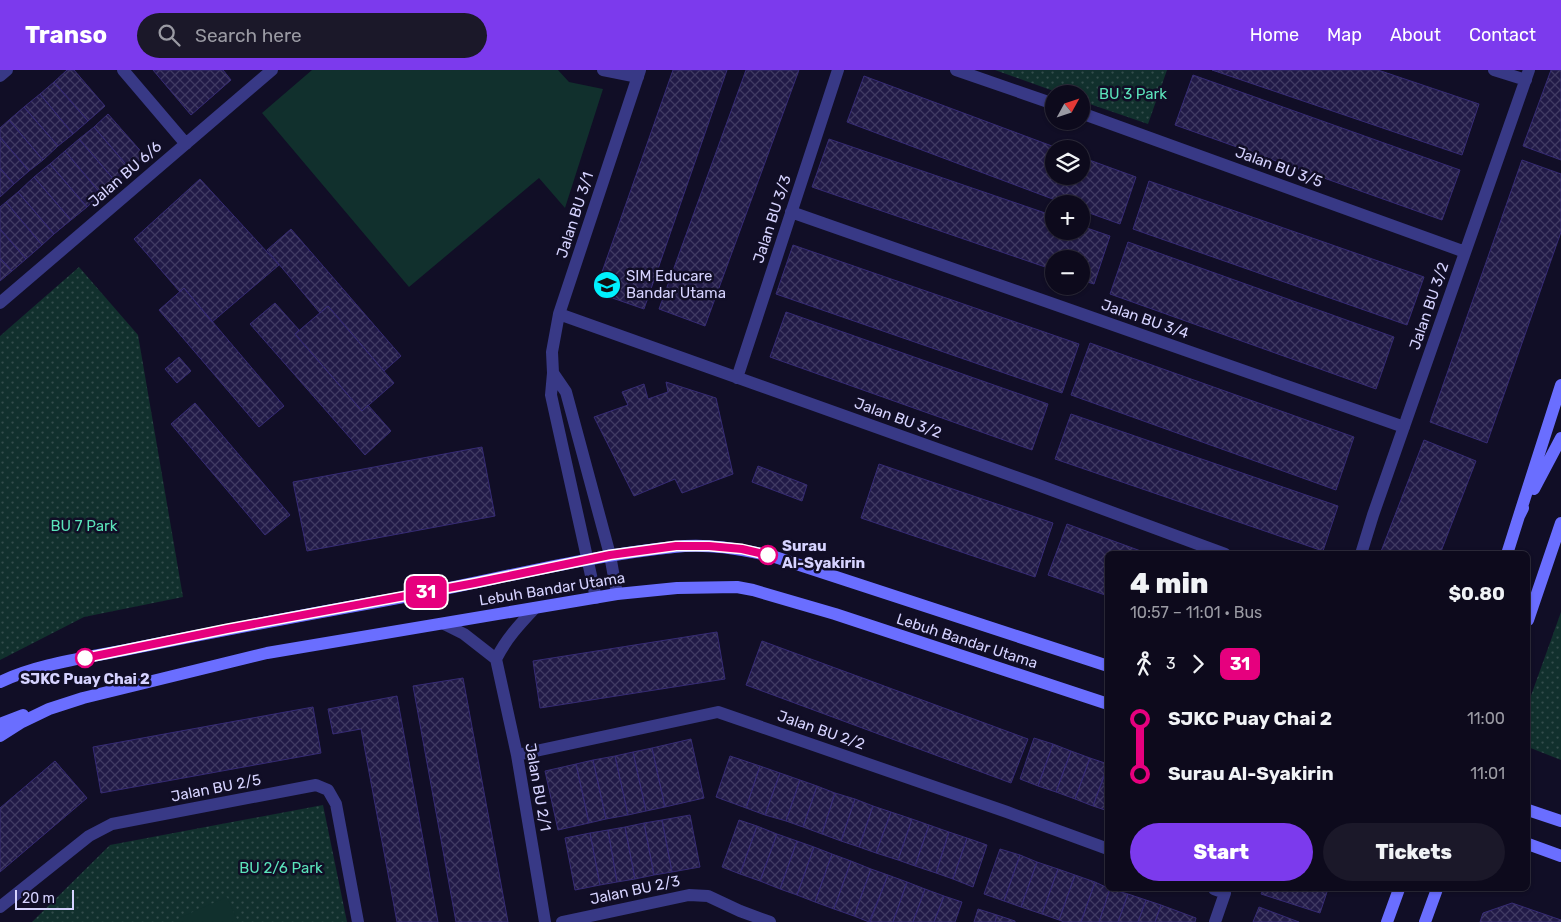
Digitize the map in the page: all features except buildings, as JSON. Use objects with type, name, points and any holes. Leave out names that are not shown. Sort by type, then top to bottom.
[{"type":"main road","points":[[1508,551],[1561,385]]},
{"type":"main road","points":[[1519,516],[1561,438]]},
{"type":"main road","points":[[1530,614],[1561,523]]},
{"type":"main road","name":"Lebuh Bandar Utama","points":[[0,682],[43,667],[227,629],[475,583],[588,559],[676,546],[742,549],[772,556],[1105,665]]},
{"type":"main road","name":"Lebuh Bandar Utama","points":[[0,736],[22,722],[50,709],[83,698],[267,653],[617,594],[677,588],[737,587],[835,614],[1105,703]]},
{"type":"main road","points":[[0,724],[21,716],[50,709]]},
{"type":"main road","points":[[1533,812],[1561,822]]},
{"type":"main road","points":[[1532,847],[1561,856]]},
{"type":"main road","points":[[1387,922],[1398,891]]},
{"type":"main road","points":[[1425,922],[1436,891]]},
{"type":"street","points":[[0,76],[7,70]]},
{"type":"street","points":[[123,70],[186,144]]},
{"type":"street","name":"Jalan BU 6/6","points":[[0,303],[272,70]]},
{"type":"street","points":[[603,70],[639,74]]},
{"type":"street","name":"Jalan BU 3/3","points":[[737,378],[838,70]]},
{"type":"street","points":[[956,70],[1045,101]]},
{"type":"street","points":[[1494,70],[1528,75]]},
{"type":"street","name":"Jalan BU 3/1","points":[[596,598],[551,395],[552,352],[558,314],[639,74]]},
{"type":"street","name":"Jalan BU 3/2","points":[[1362,551],[1528,75]]},
{"type":"street","name":"Jalan BU 3/5","points":[[1090,117],[1465,252]]},
{"type":"street","name":"Jalan BU 3/4","points":[[791,212],[1404,427]]},
{"type":"street","name":"Jalan BU 3/2","points":[[558,314],[1217,551]]},
{"type":"street","points":[[553,373],[566,392],[610,555],[617,594]]},
{"type":"street","points":[[444,624],[464,634],[496,659],[503,644],[512,632],[535,608]]},
{"type":"street","name":"Jalan BU 2/1","points":[[496,659],[517,756],[545,922]]},
{"type":"street","name":"Jalan BU 2/2","points":[[517,756],[718,712],[1105,848]]},
{"type":"street","name":"Jalan BU 2/5","points":[[0,907],[89,836],[112,824],[316,785],[328,790],[336,804],[358,922]]},
{"type":"street","points":[[1215,922],[1225,893],[1220,891]]},
{"type":"street","name":"Jalan BU 2/3","points":[[562,922],[689,895],[708,896],[741,917],[770,922]]},
{"type":"green space","points":[[312,70],[558,70],[569,82],[603,89],[565,208],[539,178],[409,287],[262,113]]},
{"type":"green space","name":"BU 3 Park","points":[[995,70],[1167,70],[1148,124],[1090,104],[1090,85],[1045,85],[1045,88]]},
{"type":"green space","name":"BU 7 Park","points":[[79,267],[138,335],[183,597],[84,617],[0,660],[0,336]]},
{"type":"green space","points":[[1561,612],[1561,760],[1530,748],[1530,698]]},
{"type":"green space","name":"BU 2/6 Park","points":[[323,805],[347,922],[32,922],[110,845]]},
{"type":"green space","points":[[227,897],[238,922],[180,922],[179,918]]},
{"type":"bus line","name":"31","points":[[85,658],[227,629],[390,600],[610,555],[676,546],[742,549],[768,555]]},
{"type":"place","name":"SIM Educare Bandar Utama","points":[[607,285]]},
{"type":"place","name":"Surau Al-Syakirin","points":[[768,555]]},
{"type":"place","name":"SJKC Puay Chai 2","points":[[85,658]]}]
